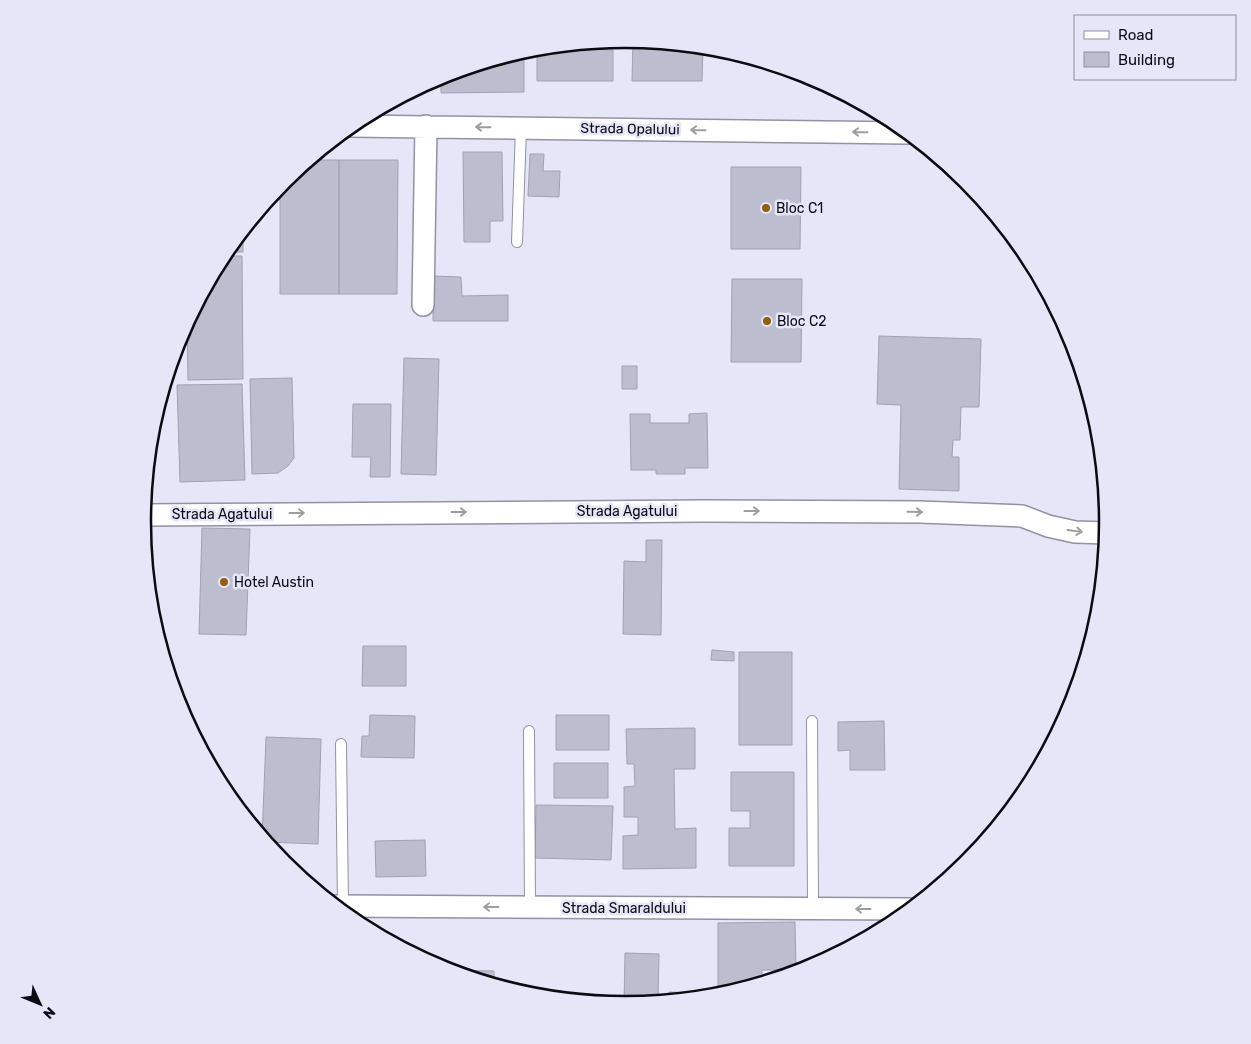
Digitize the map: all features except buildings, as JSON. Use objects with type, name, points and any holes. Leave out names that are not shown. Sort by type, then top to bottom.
[{"type":"street","name":"Strada Opalului","points":[[364,126],[897,133]]},
{"type":"street","points":[[423,305],[426,126]]},
{"type":"street","name":"Strada Agatului","points":[[151,514],[703,511],[920,512],[1022,516],[1048,526],[1075,532],[1100,533]]},
{"type":"street","name":"Strada Smaraldului","points":[[348,906],[900,909]]},
{"type":"lane","points":[[517,242],[521,128]]},
{"type":"lane","points":[[812,721],[813,909]]},
{"type":"lane","points":[[529,731],[530,907]]},
{"type":"lane","points":[[339,900],[341,744]]},
{"type":"place","name":"Bloc C1","points":[[766,208]]},
{"type":"place","name":"Bloc C2","points":[[767,321]]},
{"type":"place","name":"Hotel Austin","points":[[224,582]]}]
